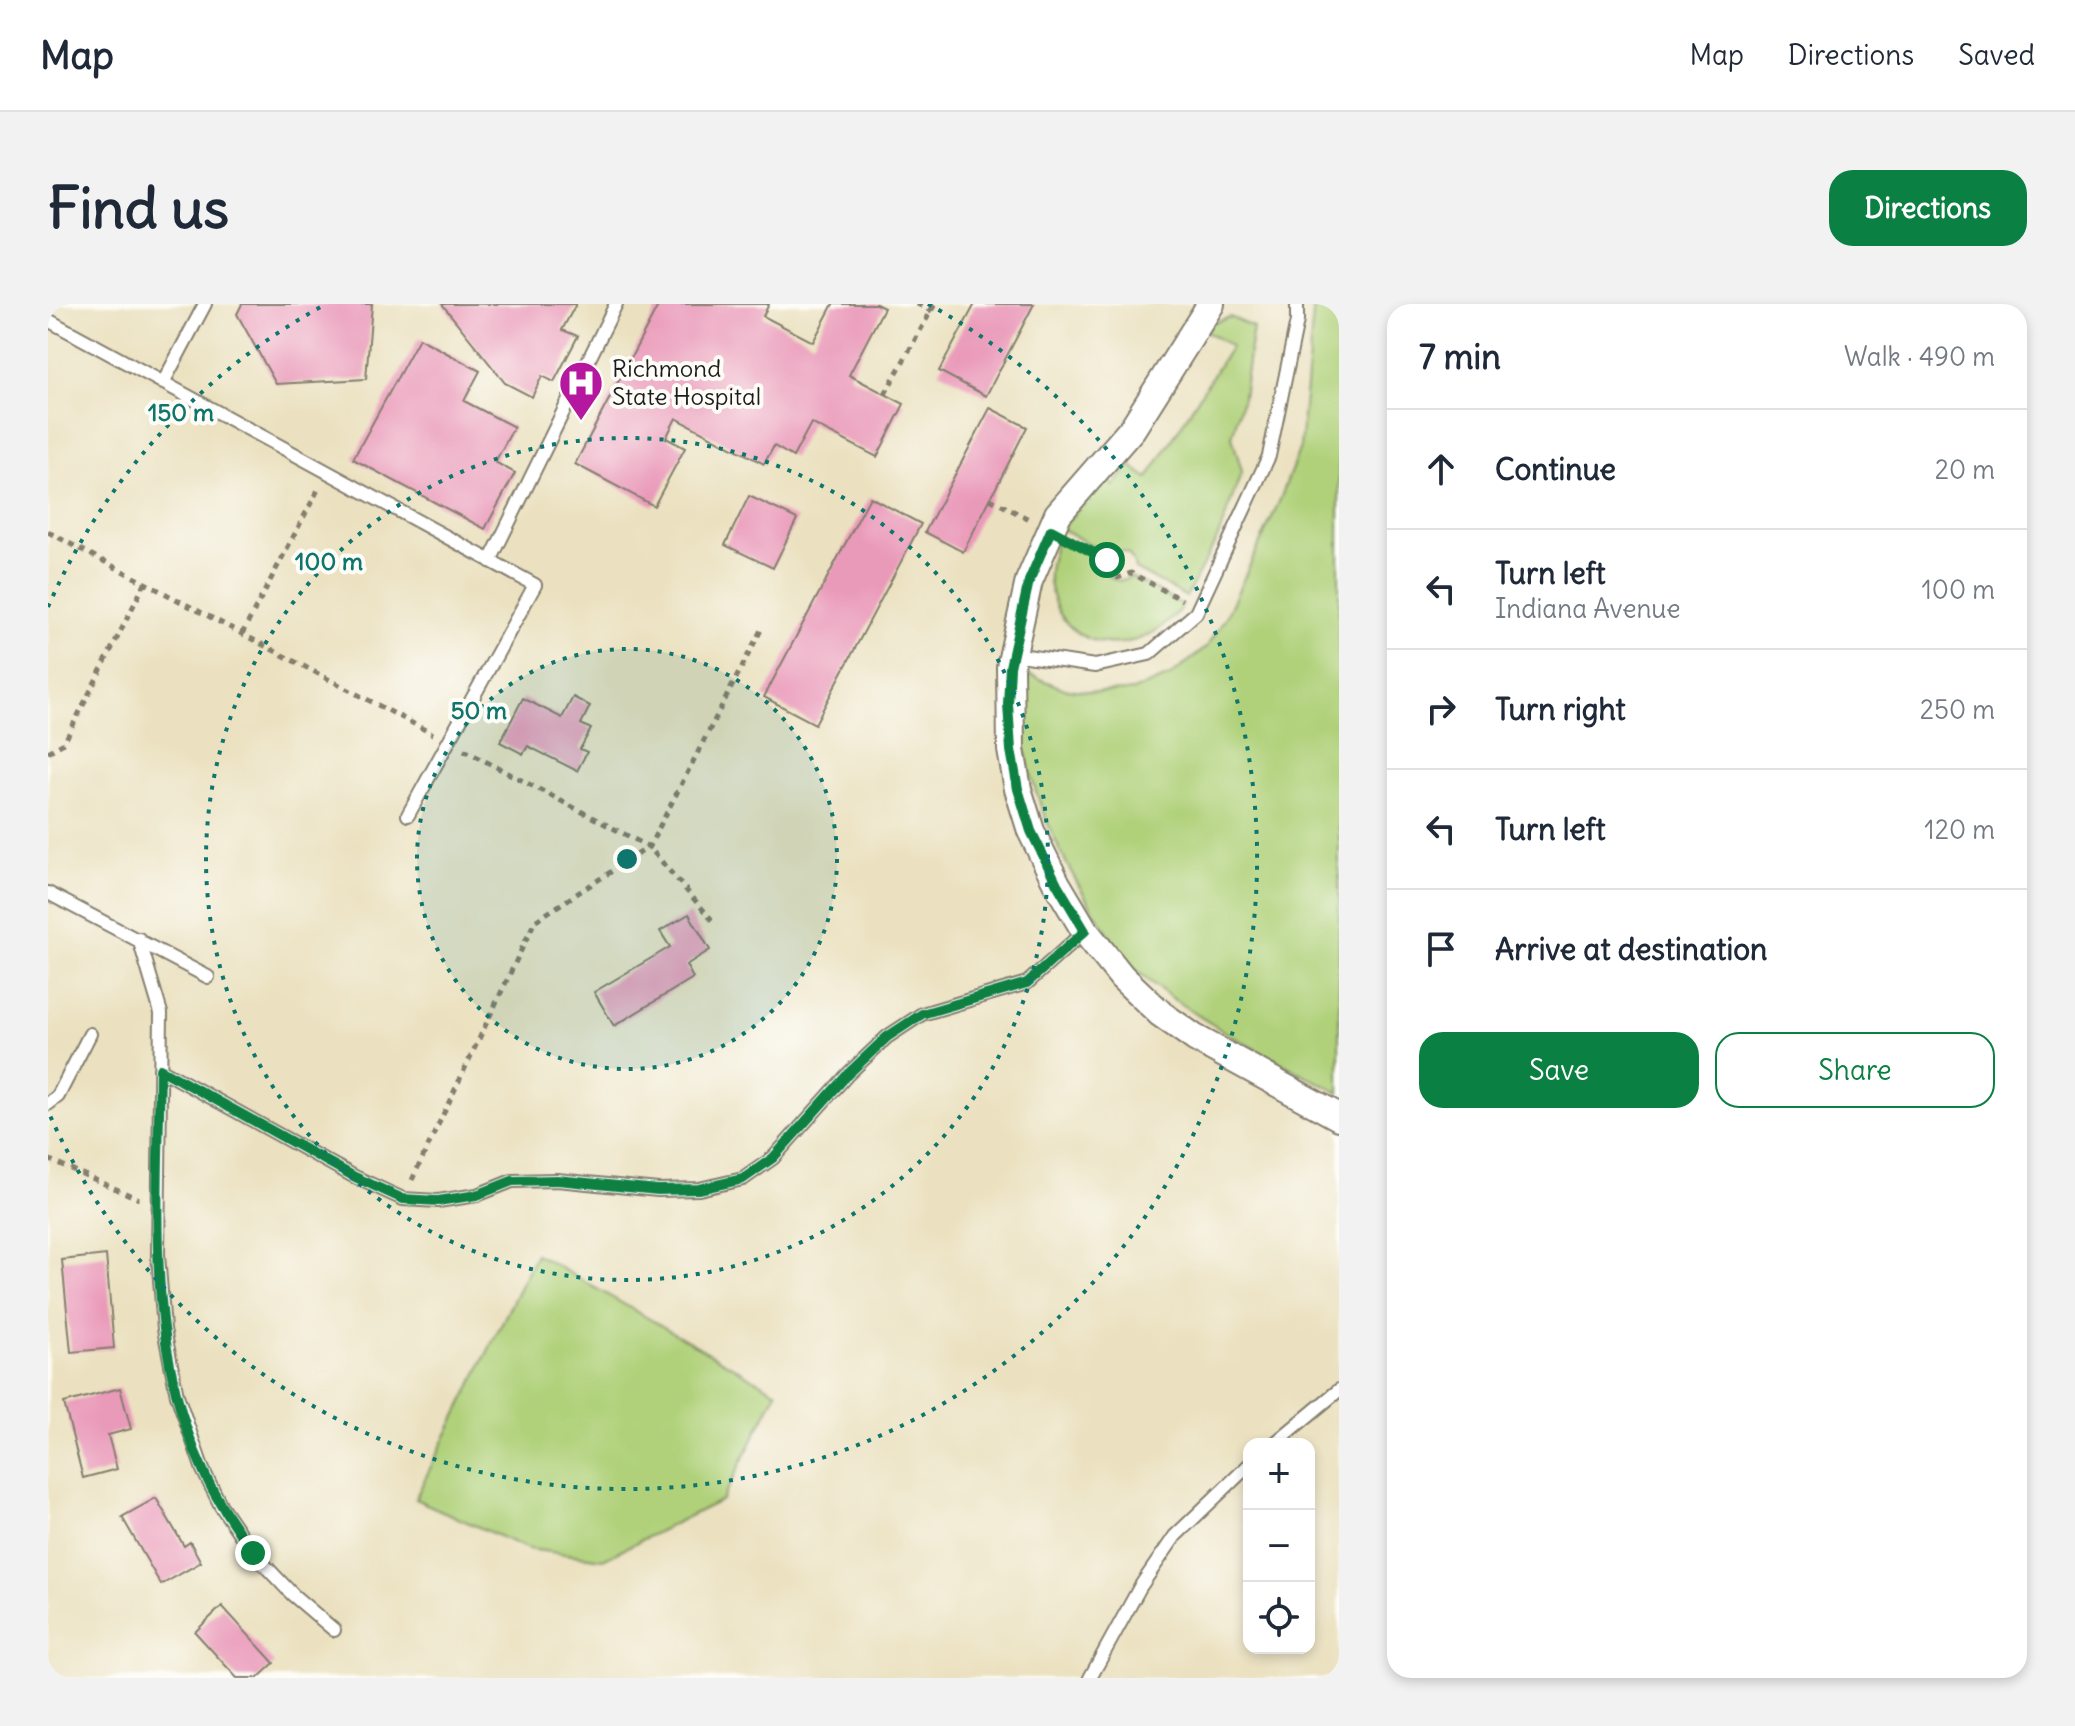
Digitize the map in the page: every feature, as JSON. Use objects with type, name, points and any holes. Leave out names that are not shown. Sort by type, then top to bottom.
[{"type":"street","points":[[1211,304],[1132,429],[1058,514],[1029,581],[1013,654],[1008,704],[1011,750],[1018,789],[1031,831],[1085,931],[1122,977],[1161,1014],[1195,1038],[1337,1116]]},
{"type":"lane","points":[[163,383],[205,304]]},
{"type":"lane","points":[[490,561],[616,304]]},
{"type":"lane","points":[[1013,654],[1095,666],[1149,654],[1196,613],[1269,456],[1297,321],[1297,304]]},
{"type":"lane","points":[[48,320],[535,585],[408,815]]},
{"type":"lane","points":[[48,893],[208,977]]},
{"type":"lane","points":[[160,1069],[355,1177],[403,1199],[438,1201],[477,1195],[512,1181],[557,1180],[658,1190],[699,1189],[743,1179],[773,1158],[848,1074],[887,1037],[922,1014],[1027,983],[1085,931]]},
{"type":"lane","points":[[139,939],[161,1013],[158,1255],[164,1329],[177,1395],[203,1470],[221,1506],[253,1553],[293,1595],[334,1630]]},
{"type":"lane","points":[[48,1104],[58,1096],[90,1034]]},
{"type":"lane","points":[[1281,1438],[1339,1390]]},
{"type":"lane","points":[[1090,1678],[1140,1587],[1175,1536],[1243,1471]]},
{"type":"path","points":[[917,304],[932,311]]},
{"type":"path","points":[[885,394],[935,304]]},
{"type":"path","points":[[242,634],[327,472]]},
{"type":"path","points":[[990,499],[1107,560],[1108,571],[1118,578],[1131,573],[1198,608]]},
{"type":"path","points":[[48,532],[649,847],[712,920]]},
{"type":"path","points":[[48,752],[64,743],[145,583]]},
{"type":"path","points":[[403,1199],[535,921],[649,847],[763,626]]},
{"type":"path","points":[[48,1159],[158,1207]]},
{"type":"green space","points":[[1314,304],[1339,304],[1339,1093],[1205,1020],[1127,962],[1080,888],[1046,820],[1030,773],[1023,729],[1030,675],[1065,689],[1133,691],[1170,676],[1207,647],[1226,617],[1279,502],[1300,447]]},
{"type":"green space","points":[[1230,317],[1253,327],[1243,397],[1232,437],[1242,471],[1218,537],[1186,597],[1135,569],[1126,553],[1118,551],[1108,554],[1061,529],[1104,477],[1114,486],[1130,465],[1148,478],[1231,346],[1205,331],[1214,322]]},
{"type":"green space","points":[[1057,537],[1104,563],[1103,569],[1112,578],[1123,580],[1131,577],[1183,605],[1167,623],[1148,635],[1128,642],[1108,643],[1088,639],[1071,628],[1058,611],[1050,587],[1049,568]]},
{"type":"green space","points":[[536,1254],[777,1392],[722,1500],[603,1559],[528,1549],[415,1499]]},
{"type":"building","points":[[242,304],[372,304],[366,379],[276,384],[237,314]]},
{"type":"building","points":[[442,304],[576,304],[562,330],[578,336],[554,382],[542,376],[532,397],[505,383]]},
{"type":"building","points":[[659,304],[769,304],[763,316],[813,342],[833,304],[876,304],[884,308],[849,375],[904,404],[877,457],[811,423],[793,457],[774,446],[764,464],[676,418],[666,438],[685,448],[654,506],[575,464]]},
{"type":"building","points":[[975,304],[1034,304],[986,396],[939,371]]},
{"type":"building","points":[[419,338],[480,371],[464,401],[514,427],[495,462],[515,473],[485,529],[353,459]]},
{"type":"building","points":[[990,408],[1027,427],[963,552],[925,532]]},
{"type":"building","points":[[749,496],[797,519],[773,568],[725,545]]},
{"type":"building","points":[[870,497],[921,524],[815,724],[764,697]]},
{"type":"building","points":[[573,697],[590,706],[581,724],[591,729],[580,749],[587,752],[577,771],[528,746],[523,754],[500,742],[523,698],[562,718]]},
{"type":"building","points":[[689,914],[710,950],[686,965],[693,978],[614,1026],[594,992],[670,947],[660,931]]},
{"type":"building","points":[[106,1255],[114,1348],[71,1352],[62,1260]]},
{"type":"building","points":[[120,1388],[131,1429],[108,1435],[117,1469],[83,1478],[64,1403]]},
{"type":"building","points":[[156,1498],[184,1546],[190,1542],[201,1562],[161,1585],[122,1517]]},
{"type":"building","points":[[222,1606],[274,1663],[258,1678],[237,1678],[195,1632]]},
{"type":"place","name":"Richmond State Hospital","points":[[581,422]]},
{"type":"route","points":[[253,1553],[221,1506],[203,1470],[177,1395],[164,1329],[158,1255],[160,1069],[355,1177],[403,1199],[438,1201],[477,1195],[512,1181],[557,1180],[658,1190],[699,1189],[743,1179],[773,1158],[848,1074],[887,1037],[922,1014],[1027,983],[1085,931],[1031,831],[1018,789],[1011,750],[1008,704],[1010,667],[1029,581],[1051,530],[1107,560]]}]
